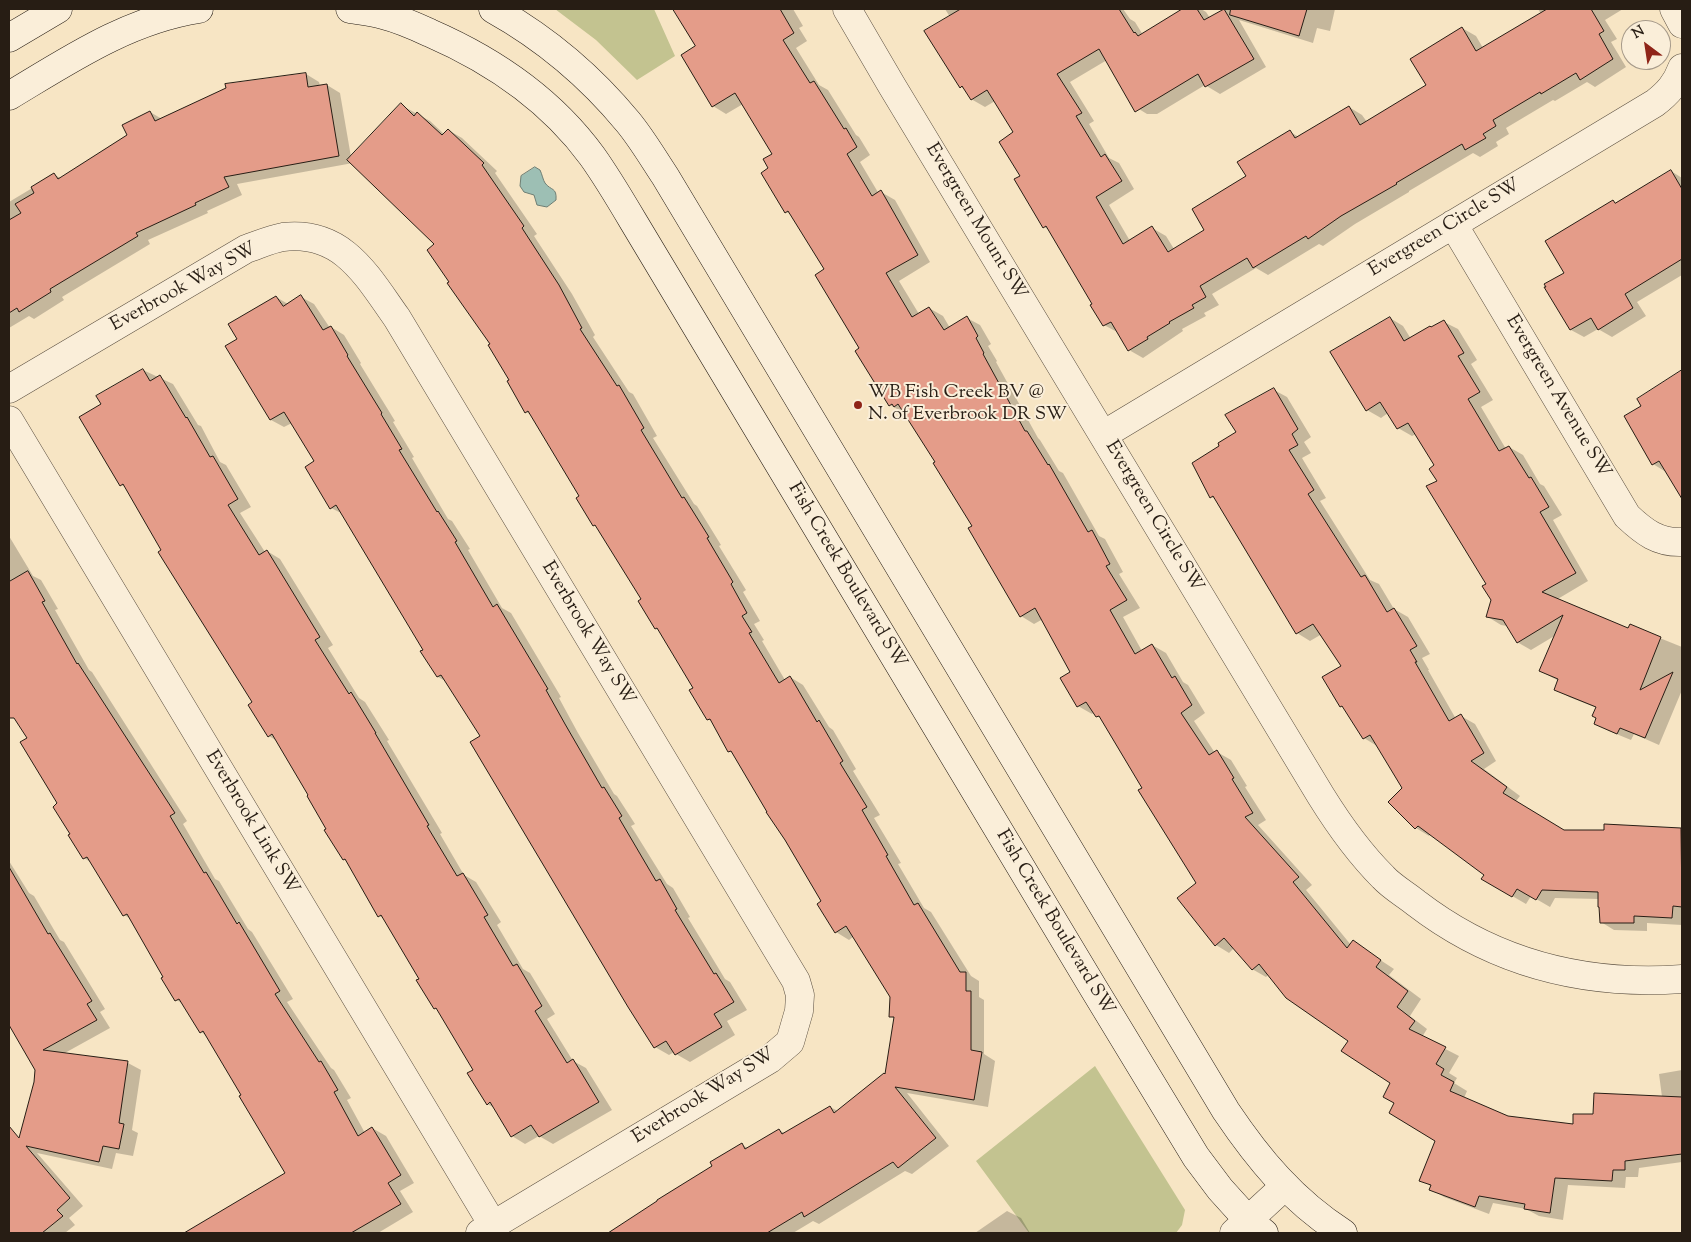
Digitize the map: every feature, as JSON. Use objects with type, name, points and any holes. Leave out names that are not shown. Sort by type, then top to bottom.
[{"type":"street","points":[[9,38],[58,9]]},
{"type":"street","points":[[9,96],[113,35],[184,11],[199,9]]},
{"type":"street","name":"Fish Creek Boulevard SW","points":[[350,9],[385,15],[412,25],[462,47],[489,63],[517,82],[551,110],[591,156],[649,246],[1196,1157],[1249,1229]]},
{"type":"street","points":[[493,9],[517,22],[558,51],[603,94],[641,140],[670,185],[1226,1111],[1260,1159],[1285,1186],[1308,1208],[1343,1233]]},
{"type":"street","name":"Evergreen Mount SW","points":[[847,9],[1103,435]]},
{"type":"street","points":[[1674,9],[1682,24]]},
{"type":"street","name":"Evergreen Circle SW","points":[[1682,68],[1676,82],[1667,94],[1655,103],[1103,435],[1330,812],[1384,878],[1432,915],[1467,937],[1505,955],[1537,966],[1580,976],[1616,980],[1653,981],[1682,979]]},
{"type":"street","name":"Evergreen Avenue SW","points":[[1454,224],[1627,516],[1651,535],[1669,542],[1682,542]]},
{"type":"street","name":"Everbrook Way SW","points":[[9,389],[246,249],[283,237],[315,238],[337,248],[359,266],[397,318],[796,981],[800,996],[799,1011],[790,1042],[770,1059],[486,1229]]},
{"type":"street","name":"Everbrook Link SW","points":[[9,420],[486,1229]]},
{"type":"street","points":[[1249,1229],[1285,1186]]},
{"type":"green space","points":[[555,9],[654,9],[675,56],[637,80],[596,40]]},
{"type":"green space","points":[[1095,1066],[1185,1210],[1182,1225],[1176,1233],[1029,1233],[976,1161]]},
{"type":"water","points":[[535,167],[540,170],[545,183],[556,193],[556,200],[547,207],[537,205],[534,195],[524,192],[520,186],[521,176]]},
{"type":"building","points":[[673,9],[780,9],[794,33],[783,40],[810,83],[814,81],[857,147],[847,154],[872,196],[881,190],[918,255],[886,273],[912,317],[929,307],[944,330],[967,316],[978,336],[976,338],[983,354],[1025,431],[1027,431],[1049,464],[1088,532],[1092,530],[1110,564],[1106,566],[1127,600],[1110,610],[1135,654],[1152,644],[1172,678],[1175,676],[1192,705],[1181,713],[1209,755],[1217,750],[1253,813],[1245,817],[1299,877],[1293,882],[1347,948],[1353,940],[1381,960],[1376,967],[1408,991],[1397,1007],[1415,1021],[1409,1029],[1446,1047],[1436,1064],[1444,1069],[1441,1075],[1454,1082],[1450,1091],[1508,1116],[1573,1124],[1573,1114],[1593,1114],[1594,1093],[1682,1097],[1682,1154],[1625,1161],[1625,1170],[1613,1170],[1612,1181],[1555,1178],[1550,1213],[1524,1209],[1525,1204],[1479,1196],[1475,1207],[1429,1190],[1431,1185],[1419,1181],[1435,1141],[1389,1113],[1394,1103],[1383,1097],[1390,1083],[1341,1051],[1348,1041],[1286,998],[1259,964],[1252,970],[1224,938],[1215,946],[1177,898],[1196,883],[1138,790],[1142,788],[1099,716],[1096,717],[1086,702],[1077,707],[1060,678],[1070,672],[1035,608],[1020,617],[968,528],[972,526],[933,463],[935,462],[898,404],[894,407],[892,404],[889,406],[855,351],[859,348],[815,275],[824,269],[788,211],[785,213],[761,173],[768,168],[763,159],[772,154],[735,93],[712,107],[681,55],[695,46]]},
{"type":"building","points":[[961,9],[1119,9],[1134,33],[1138,36],[1182,9],[1197,9],[1204,20],[1224,9],[1254,59],[1205,87],[1198,74],[1135,112],[1099,49],[1057,74],[1082,113],[1076,116],[1101,157],[1105,154],[1122,181],[1096,197],[1123,244],[1152,226],[1168,252],[1204,230],[1192,209],[1246,176],[1237,162],[1290,130],[1295,138],[1349,106],[1360,125],[1426,85],[1410,59],[1462,27],[1476,51],[1547,9],[1591,9],[1604,31],[1599,34],[1613,59],[1580,80],[1576,73],[1541,94],[1540,92],[1493,120],[1496,126],[1483,134],[1486,138],[1465,150],[1462,144],[1341,216],[1308,239],[1306,236],[1253,268],[1247,258],[1200,286],[1206,297],[1192,305],[1194,308],[1169,322],[1147,337],[1148,339],[1128,351],[1111,322],[1103,326],[1046,226],[1043,228],[1014,179],[1020,176],[999,142],[1013,132],[987,90],[971,100],[962,86],[960,88],[924,31]]},
{"type":"building","points":[[1231,9],[1307,9],[1299,36],[1230,15]]},
{"type":"building","points":[[306,73],[308,87],[327,84],[339,156],[224,177],[229,187],[195,203],[196,205],[136,233],[138,236],[50,289],[51,292],[19,312],[17,308],[9,313],[9,220],[21,213],[15,204],[34,193],[31,187],[54,173],[58,179],[127,135],[122,125],[150,111],[155,121],[226,88],[225,84]]},
{"type":"building","points":[[401,103],[414,116],[417,112],[442,135],[448,129],[484,163],[482,165],[524,226],[522,228],[559,285],[582,328],[580,329],[617,386],[619,385],[644,428],[641,430],[682,498],[684,497],[709,537],[707,538],[733,582],[731,584],[747,613],[742,616],[752,632],[749,633],[779,683],[790,676],[817,722],[819,720],[843,761],[840,763],[867,807],[862,810],[914,905],[918,903],[960,972],[966,972],[966,991],[971,991],[971,1050],[982,1052],[974,1100],[895,1087],[936,1138],[898,1168],[893,1162],[804,1217],[802,1212],[767,1233],[608,1233],[712,1166],[710,1162],[742,1143],[745,1149],[779,1129],[782,1134],[830,1106],[834,1113],[885,1074],[894,1017],[889,1017],[890,997],[846,926],[835,933],[817,904],[821,901],[731,751],[728,752],[710,719],[707,720],[689,690],[693,688],[657,628],[655,629],[638,601],[641,599],[576,498],[579,496],[528,411],[525,413],[507,381],[509,380],[488,345],[490,344],[447,283],[449,282],[427,250],[434,244],[347,160]]},
{"type":"building","points":[[1671,170],[1682,189],[1682,259],[1625,294],[1633,308],[1598,330],[1591,318],[1570,330],[1544,287],[1546,287],[1544,284],[1564,273],[1545,241],[1613,200],[1615,203]]},
{"type":"building","points":[[301,295],[323,330],[331,326],[402,449],[399,450],[457,541],[455,542],[493,607],[497,604],[548,689],[546,690],[565,724],[602,788],[604,787],[622,816],[619,818],[656,881],[660,879],[677,909],[675,910],[714,974],[716,973],[734,1002],[714,1014],[722,1027],[675,1055],[666,1041],[654,1048],[628,1007],[470,742],[480,736],[441,675],[437,677],[420,651],[423,650],[336,505],[330,509],[305,467],[314,461],[284,412],[270,420],[225,346],[237,339],[228,324],[276,296],[283,306]]},
{"type":"building","points":[[1390,317],[1404,341],[1444,320],[1464,353],[1458,356],[1480,392],[1468,399],[1499,451],[1509,446],[1529,478],[1531,477],[1549,507],[1540,512],[1576,573],[1542,592],[1628,628],[1630,624],[1661,637],[1640,690],[1673,672],[1645,738],[1620,728],[1617,734],[1594,724],[1596,718],[1592,716],[1596,707],[1554,690],[1558,679],[1539,671],[1563,615],[1517,643],[1503,620],[1486,617],[1491,600],[1482,586],[1486,584],[1426,486],[1437,481],[1429,469],[1434,465],[1408,423],[1397,429],[1380,402],[1366,411],[1330,352]]},
{"type":"building","points":[[143,369],[150,381],[160,375],[210,457],[213,456],[238,499],[228,505],[259,555],[267,550],[320,637],[315,640],[349,694],[351,692],[376,733],[457,876],[463,873],[488,915],[484,917],[513,966],[517,964],[542,1006],[535,1011],[567,1063],[573,1059],[599,1102],[539,1137],[531,1125],[511,1137],[490,1102],[487,1105],[467,1073],[473,1070],[436,1008],[434,1009],[416,980],[419,979],[381,915],[378,917],[345,859],[343,860],[324,830],[326,829],[308,795],[272,734],[268,737],[248,705],[252,702],[158,552],[161,550],[123,484],[120,486],[79,417],[101,404],[96,396]]},
{"type":"building","points":[[1682,370],[1682,499],[1659,461],[1652,465],[1624,416],[1641,406],[1637,399]]},
{"type":"building","points":[[1274,388],[1298,429],[1292,434],[1298,445],[1289,450],[1314,490],[1308,494],[1361,577],[1365,575],[1387,612],[1394,608],[1417,646],[1410,650],[1417,662],[1415,662],[1449,721],[1461,714],[1484,753],[1471,761],[1507,787],[1503,793],[1564,830],[1604,830],[1604,824],[1681,828],[1682,907],[1673,906],[1672,918],[1634,916],[1634,923],[1600,923],[1598,892],[1542,890],[1536,900],[1517,889],[1512,897],[1481,879],[1484,875],[1418,826],[1415,829],[1388,802],[1402,788],[1370,735],[1363,739],[1342,706],[1340,707],[1322,677],[1341,666],[1313,624],[1296,634],[1213,496],[1210,498],[1192,463],[1219,446],[1218,443],[1236,432],[1225,415]]},
{"type":"building","points":[[28,571],[45,601],[42,602],[77,664],[175,813],[170,816],[237,924],[239,922],[280,991],[275,994],[319,1062],[321,1061],[338,1090],[334,1092],[358,1136],[372,1127],[401,1175],[388,1183],[401,1204],[351,1233],[184,1233],[285,1173],[203,1031],[200,1033],[179,999],[175,1001],[127,914],[123,916],[87,857],[83,859],[68,835],[70,834],[53,807],[57,803],[20,742],[27,738],[14,718],[9,718],[9,582]]},
{"type":"building","points":[[9,867],[48,934],[50,933],[92,1001],[87,1004],[97,1020],[43,1050],[128,1061],[119,1123],[124,1124],[119,1149],[103,1146],[99,1162],[26,1146],[70,1198],[57,1210],[63,1216],[42,1233],[9,1233],[9,1126],[19,1138],[34,1082],[35,1070],[9,1025]]},
{"type":"place","name":"WB Fish Creek BV @ N. of Everbrook DR SW","points":[[858,405]]}]
